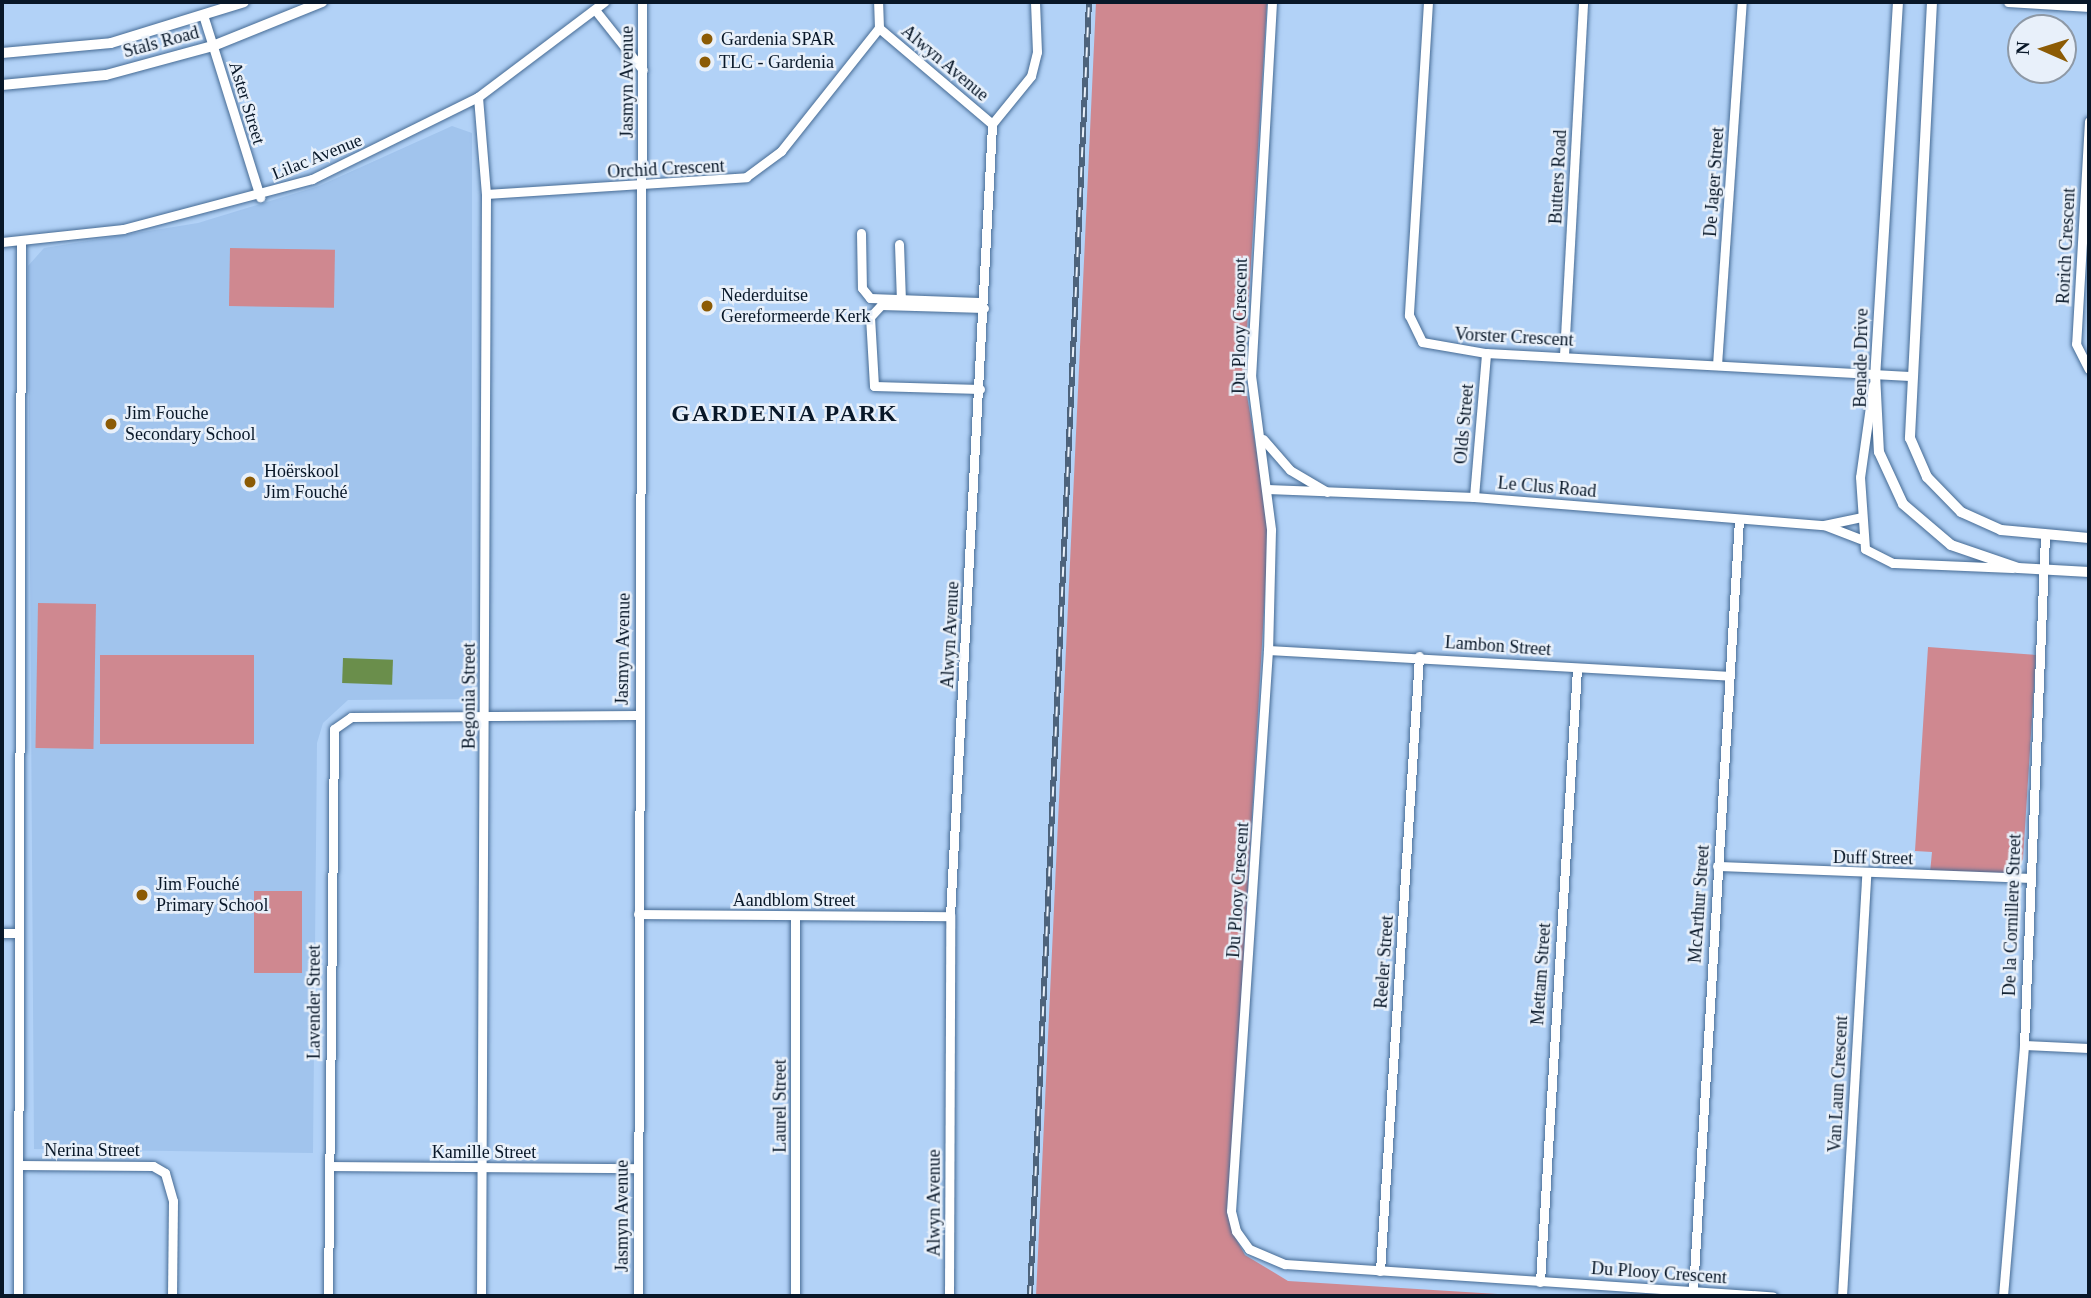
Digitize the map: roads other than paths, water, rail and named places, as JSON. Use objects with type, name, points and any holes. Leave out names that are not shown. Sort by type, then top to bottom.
[{"type":"street","name":"Stals Road","points":[[2,53],[111,43],[204,18],[244,2]]},
{"type":"street","name":"Stals Road","points":[[2,85],[106,75],[213,46],[322,2]]},
{"type":"street","name":"Lilac Avenue","points":[[2,242],[123,229],[260,197],[364,156],[478,97],[596,11],[604,2]]},
{"type":"street","name":"Jasmyn Avenue","points":[[638,1296],[642,2]]},
{"type":"street","points":[[878,2],[879,28]]},
{"type":"street","points":[[992,124],[1031,76],[1035,2]]},
{"type":"street","name":"Du Plooy Crescent","points":[[1272,2],[1251,375],[1262,438],[1267,489],[1268,650],[1231,1211],[1241,1241],[1268,1261],[1380,1271],[1773,1296]]},
{"type":"street","name":"Vorster Crescent","points":[[1428,2],[1410,325],[1431,346],[1486,353],[1564,355],[1909,376]]},
{"type":"street","name":"Butters Road","points":[[1564,355],[1583,2]]},
{"type":"street","name":"De Jager Street","points":[[1717,365],[1742,2]]},
{"type":"street","name":"Benade Drive","points":[[1898,2],[1875,374],[1879,453],[1903,504],[1951,545],[2018,568],[2089,572]]},
{"type":"street","points":[[1932,2],[1909,376],[1910,438],[1941,495],[1978,522],[2045,535],[2089,538]]},
{"type":"street","points":[[2008,2],[2089,7]]},
{"type":"street","points":[[596,11],[643,70]]},
{"type":"street","name":"Aster Street","points":[[204,18],[260,197]]},
{"type":"street","name":"Alwyn Avenue","points":[[879,28],[992,124],[950,916],[950,1296]]},
{"type":"street","name":"Orchid Crescent","points":[[486,194],[729,183],[758,171],[879,28]]},
{"type":"street","name":"Begonia Street","points":[[478,97],[486,194],[481,1296]]},
{"type":"street","name":"Rorich Crescent","points":[[2089,121],[2077,344],[2089,369]]},
{"type":"street","points":[[861,233],[865,295],[984,305]]},
{"type":"street","points":[[18,1296],[20,241]]},
{"type":"street","points":[[899,244],[901,300]]},
{"type":"street","points":[[980,389],[874,386],[870,317],[881,305],[984,305]]},
{"type":"street","name":"Olds Street","points":[[1474,497],[1486,353]]},
{"type":"street","points":[[1860,540],[1862,446],[1875,374]]},
{"type":"street","points":[[1262,438],[1290,470],[1328,493]]},
{"type":"street","name":"Le Clus Road","points":[[1267,489],[1474,497],[1825,525],[1861,517]]},
{"type":"street","name":"McArthur Street","points":[[1693,1291],[1726,676],[1740,519]]},
{"type":"street","name":"Le Clus Road","points":[[1825,525],[1860,540],[1873,555],[1893,563],[2018,568]]},
{"type":"street","name":"De la Cornillere Street","points":[[2003,1296],[2024,1045],[2027,878],[2045,535]]},
{"type":"street","name":"Lambon Street","points":[[1268,650],[1419,656],[1726,676]]},
{"type":"street","name":"Reeler Street","points":[[1380,1271],[1419,656]]},
{"type":"street","name":"Mettam Street","points":[[1540,1282],[1577,668]]},
{"type":"street","points":[[485,716],[638,715]]},
{"type":"street","name":"Lavender Street","points":[[328,1296],[330,749],[334,729],[351,717],[485,716]]},
{"type":"street","name":"Duff Street","points":[[1717,866],[1866,874],[2027,878]]},
{"type":"street","name":"Van Laun Crescent","points":[[1842,1296],[1866,874]]},
{"type":"street","name":"Aandblom Street","points":[[638,914],[950,916]]},
{"type":"street","name":"Laurel Street","points":[[795,916],[795,1296]]},
{"type":"street","points":[[2,933],[19,933]]},
{"type":"street","points":[[2024,1045],[2089,1048]]},
{"type":"street","name":"Nerina Street","points":[[18,1165],[153,1166],[165,1173],[173,1201],[173,1296]]},
{"type":"street","name":"Kamille Street","points":[[330,1166],[638,1168]]},
{"type":"railway","points":[[1030,1296],[1089,2]]},
{"type":"place","name":"Gardenia SPAR","points":[[707,39]]},
{"type":"place","name":"TLC - Gardenia","points":[[705,62]]},
{"type":"place","name":"Nederduitse Gereformeerde Kerk","points":[[707,306]]},
{"type":"place","name":"Jim Fouche Secondary School","points":[[111,424]]},
{"type":"place","name":"Hoërskool Jim Fouché","points":[[250,482]]},
{"type":"place","name":"Jim Fouché Primary School","points":[[142,895]]},
{"type":"district","name":"GARDENIA PARK","points":[[785,414]]}]
